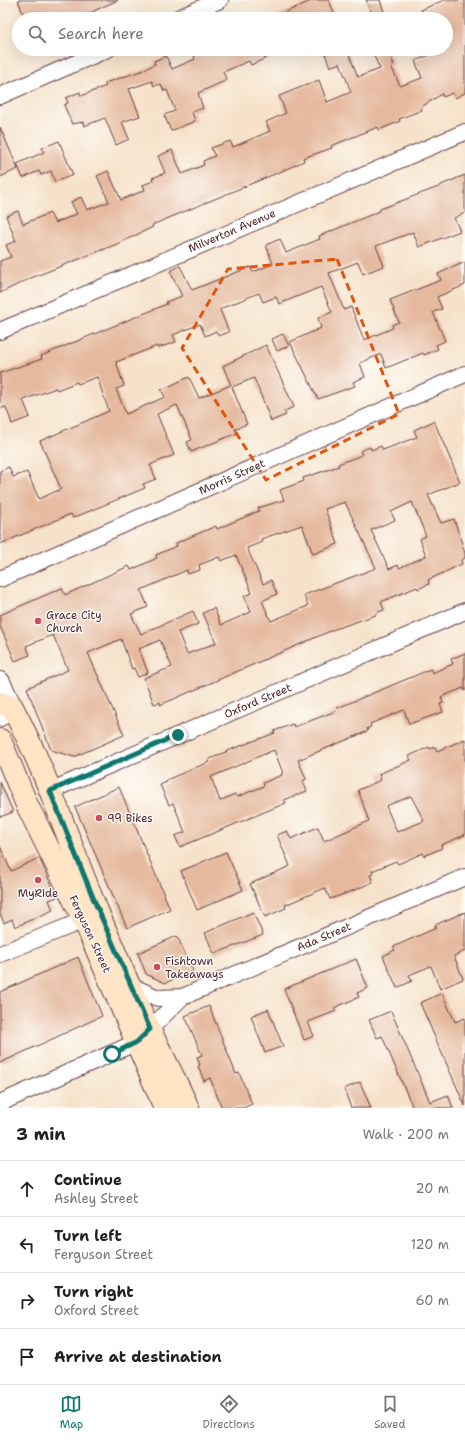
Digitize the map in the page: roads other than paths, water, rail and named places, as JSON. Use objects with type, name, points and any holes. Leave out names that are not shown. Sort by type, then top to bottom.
[{"type":"main road","name":"Ferguson Street","points":[[4,709],[50,791],[131,986],[143,1036],[166,1108]]},
{"type":"main road","name":"Ferguson Street","points":[[0,740],[27,805],[143,1036],[170,1067],[188,1108]]},
{"type":"street","points":[[192,12],[220,0]]},
{"type":"street","points":[[0,96],[92,56]]},
{"type":"street","name":"Milverton Avenue","points":[[0,331],[465,132]]},
{"type":"street","name":"Morris Street","points":[[0,579],[465,374]]},
{"type":"street","name":"Oxford Street","points":[[50,791],[465,611]]},
{"type":"street","name":"Ferguson Street","points":[[0,682],[4,709]]},
{"type":"street","name":"Ada Street","points":[[131,986],[158,998],[182,997],[465,877]]},
{"type":"street","points":[[0,954],[84,920]]},
{"type":"street","name":"Ada Street","points":[[143,1036],[182,997]]},
{"type":"street","points":[[0,1103],[143,1036]]},
{"type":"place","name":"Grace City Church","points":[[38,621]]},
{"type":"place","name":"99 Bikes","points":[[99,818]]},
{"type":"place","name":"MyRide","points":[[38,880]]},
{"type":"place","name":"Fishtown Takeaways","points":[[157,967]]}]
